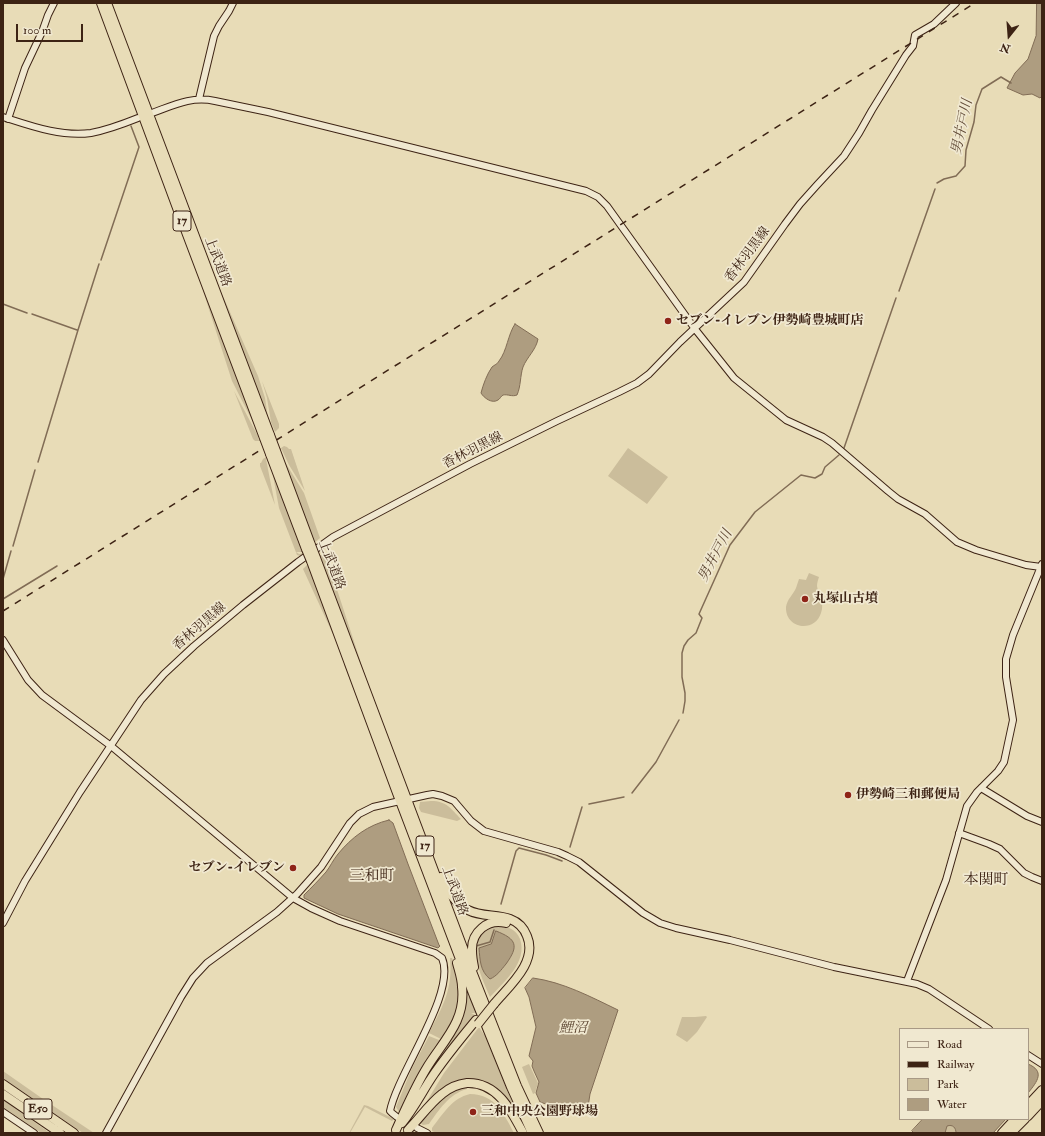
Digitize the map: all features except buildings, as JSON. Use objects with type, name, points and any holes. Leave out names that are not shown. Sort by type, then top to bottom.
[{"type":"highway","name":"上武道路","points":[[99,3],[111,23],[404,800],[442,911],[490,1036],[532,1133]]},
{"type":"highway","points":[[108,3],[111,23]]},
{"type":"highway","name":"上武道路","points":[[404,800],[421,835],[496,1035],[517,1086],[539,1133]]},
{"type":"highway","points":[[421,835],[433,857],[448,891],[457,902],[472,912],[500,916],[514,921],[528,936],[530,951],[525,966],[518,976],[493,1002]]},
{"type":"highway","points":[[395,1132],[417,1086],[432,1060],[453,1030],[461,1008],[463,993],[462,981],[448,938],[442,911]]},
{"type":"highway","points":[[395,1132],[412,1111],[444,1061],[477,1022],[493,1002],[522,961],[525,951],[523,938],[518,930],[511,925],[502,922],[490,923],[477,932],[472,943],[474,967],[486,998],[496,1035]]},
{"type":"highway","points":[[408,1132],[416,1112],[438,1076],[477,1022]]},
{"type":"highway","points":[[408,1132],[443,1092],[459,1084],[473,1083],[487,1087],[494,1091],[510,1109],[523,1133]]},
{"type":"highway","name":"E50","points":[[3,1084],[74,1133]]},
{"type":"highway","points":[[1029,1104],[1042,1090]]},
{"type":"highway","name":"E50","points":[[3,1094],[60,1133]]},
{"type":"highway","points":[[1029,1115],[1042,1101]]},
{"type":"highway","points":[[1002,1133],[1014,1120]]},
{"type":"highway","points":[[1011,1133],[1024,1120]]},
{"type":"street","points":[[54,3],[23,74],[6,118],[49,131],[72,134],[89,133],[108,129],[138,118]]},
{"type":"street","points":[[199,99],[214,36],[233,3]]},
{"type":"street","name":"香林羽黒線","points":[[3,923],[25,881],[80,792],[141,700],[164,674],[194,646],[243,605],[333,537],[470,464],[637,383],[649,374],[680,342],[744,282],[800,204],[844,156],[906,55],[914,46],[915,35],[934,24],[956,3]]},
{"type":"street","points":[[152,113],[184,102],[199,99],[215,101],[268,112],[591,193],[603,201],[607,206],[695,329],[734,378],[786,420],[823,437],[832,443],[888,491],[925,514],[957,542],[976,550],[1026,565],[1041,566],[1013,635],[1006,659],[1006,677],[1013,720],[1004,762],[998,772],[973,796],[967,806],[946,880],[907,981]]},
{"type":"street","points":[[3,640],[28,680],[42,695],[111,746],[293,898],[327,916],[435,953],[442,958],[444,971],[441,991],[433,1012],[401,1081],[390,1111],[397,1117]]},
{"type":"street","points":[[981,788],[1027,816],[1042,822]]},
{"type":"street","points":[[106,1133],[181,997],[202,967],[277,912],[293,898],[320,867],[344,830],[354,818],[363,811],[373,807],[433,794],[447,797],[454,801],[463,813],[484,831],[570,857],[586,867],[648,917],[668,926],[723,938],[834,967],[917,984],[929,989],[988,1028]]},
{"type":"street","points":[[959,833],[989,844],[1000,850],[1024,873],[1032,878],[1042,881]]},
{"type":"street","points":[[1029,1056],[1042,1064]]},
{"type":"street","points":[[3,1112],[34,1133]]},
{"type":"street","points":[[417,1128],[427,1133]]},
{"type":"green space","points":[[188,244],[258,432],[232,381]]},
{"type":"green space","points":[[202,245],[258,376],[265,398],[269,424]]},
{"type":"green space","points":[[262,381],[279,424],[279,428],[275,432],[271,422],[267,398]]},
{"type":"green space","points":[[234,391],[258,436],[259,441],[255,441],[253,439]]},
{"type":"green space","points":[[284,446],[291,449],[305,491],[289,465],[281,448]]},
{"type":"green space","points":[[628,448],[668,477],[647,504],[608,476]]},
{"type":"green space","points":[[266,457],[275,505],[260,466],[260,463]]},
{"type":"green space","points":[[282,457],[304,493],[320,538],[314,543]]},
{"type":"green space","points":[[271,465],[303,552],[296,552],[299,554],[304,553],[300,556],[297,555],[279,508]]},
{"type":"green space","points":[[318,555],[326,556],[366,678],[365,679]]},
{"type":"green space","points":[[308,564],[342,654],[303,569]]},
{"type":"green space","name":"丸塚山古墳","points":[[809,573],[819,577],[817,586],[822,602],[822,609],[818,619],[813,624],[801,626],[790,620],[786,607],[799,579],[806,580]]},
{"type":"green space","points":[[345,662],[392,789],[344,665]]},
{"type":"green space","points":[[431,801],[445,804],[461,819],[457,821],[421,812],[419,808],[420,802]]},
{"type":"green space","points":[[498,925],[514,930],[520,939],[522,947],[521,956],[518,964],[508,978],[490,997],[477,962],[477,944],[480,936],[486,930],[490,927]]},
{"type":"green space","points":[[450,958],[452,958],[458,976],[460,992],[455,1018],[401,1112],[399,1112],[396,1107],[412,1068],[429,1036],[439,1040],[441,1039],[429,1033],[446,997],[450,979]]},
{"type":"green space","points":[[464,980],[477,1012],[471,1013],[475,1016],[418,1094],[412,1098],[418,1086],[457,1028]]},
{"type":"green space","points":[[682,1017],[707,1017],[697,1032],[687,1042],[676,1035]]},
{"type":"green space","points":[[479,1027],[485,1036],[526,1132],[508,1102],[466,1080],[419,1114],[444,1073]]},
{"type":"green space","points":[[529,1064],[538,1083],[535,1093],[533,1094],[522,1067]]},
{"type":"green space","points":[[3,1071],[94,1133],[83,1133],[3,1078]]},
{"type":"green space","points":[[468,1086],[467,1089],[461,1091],[445,1103],[429,1124],[423,1125],[420,1123],[432,1106],[454,1089]]},
{"type":"green space","name":"三和中央公園野球場","points":[[470,1094],[486,1097],[498,1106],[514,1133],[436,1133],[432,1131],[432,1128],[448,1107],[458,1099]]},
{"type":"green space","points":[[3,1100],[50,1133],[41,1133],[3,1107]]},
{"type":"green space","points":[[364,1105],[394,1119],[392,1121],[365,1107],[349,1133]]},
{"type":"green space","points":[[950,1125],[954,1127],[957,1132],[956,1133],[945,1133],[947,1126]]},
{"type":"water","points":[[1037,3],[1042,3],[1042,96],[1040,98],[1032,94],[1023,95],[1007,88],[1015,73],[1028,59],[1036,36]]},
{"type":"water","points":[[515,324],[538,339],[537,343],[523,367],[517,395],[503,395],[496,401],[491,401],[484,397],[481,393],[490,370],[502,357]]},
{"type":"water","points":[[389,820],[393,823],[440,946],[438,948],[338,914],[304,898],[304,895],[326,872],[336,856],[349,842],[367,828]]},
{"type":"water","points":[[496,931],[512,940],[514,948],[506,964],[497,975],[490,979],[482,969],[479,948],[491,944]]},
{"type":"water","name":"鯉沼","points":[[533,978],[566,986],[618,1010],[590,1094],[588,1107],[585,1114],[580,1116],[540,1102],[536,1093],[539,1082],[532,1066],[533,1061],[529,1056],[536,1027],[529,997],[525,988]]},
{"type":"water","points":[[1029,1065],[1037,1070],[1038,1073],[1035,1084],[1029,1092]]},
{"type":"water","points":[[922,1120],[1005,1120],[993,1133],[956,1133],[954,1127],[951,1126],[947,1126],[945,1133],[914,1133],[912,1131]]},
{"type":"waterway","name":"男井戸川","points":[[937,183],[944,179],[956,176],[965,166],[966,150],[974,122],[976,105],[982,89],[1001,77],[1011,83]]},
{"type":"waterway","points":[[101,260],[139,147],[131,126]]},
{"type":"waterway","name":"男井戸川","points":[[899,291],[935,189]]},
{"type":"waterway","points":[[38,462],[99,264]]},
{"type":"waterway","name":"男井戸川","points":[[844,448],[896,298]]},
{"type":"waterway","points":[[3,304],[27,313]]},
{"type":"waterway","points":[[32,314],[77,330]]},
{"type":"waterway","name":"男井戸川","points":[[683,713],[685,693],[682,677],[682,653],[688,640],[696,633],[702,618],[699,614],[730,545],[755,512],[801,475],[815,478],[822,474],[825,467],[839,455]]},
{"type":"waterway","points":[[13,546],[35,470]]},
{"type":"waterway","points":[[3,579],[11,551]]},
{"type":"waterway","points":[[3,599],[57,566]]},
{"type":"waterway","name":"男井戸川","points":[[632,793],[656,762],[679,720]]},
{"type":"waterway","name":"男井戸川","points":[[589,804],[624,797]]},
{"type":"waterway","name":"男井戸川","points":[[570,847],[582,807]]},
{"type":"waterway","name":"男井戸川","points":[[501,904],[516,851],[519,848],[562,861]]},
{"type":"waterway","name":"男井戸川","points":[[476,946],[490,942],[494,930]]},
{"type":"railway","points":[[3,611],[975,3]]},
{"type":"place","name":"セブン-イレブン伊勢崎豊城町店","points":[[668,321]]},
{"type":"place","name":"丸塚山古墳","points":[[805,599]]},
{"type":"place","name":"伊勢崎三和郵便局","points":[[848,795]]},
{"type":"place","name":"セブン-イレブン","points":[[293,868]]},
{"type":"place","name":"三和中央公園野球場","points":[[473,1112]]},
{"type":"district","name":"三和町","points":[[372,877]]},
{"type":"district","name":"本関町","points":[[986,881]]}]
